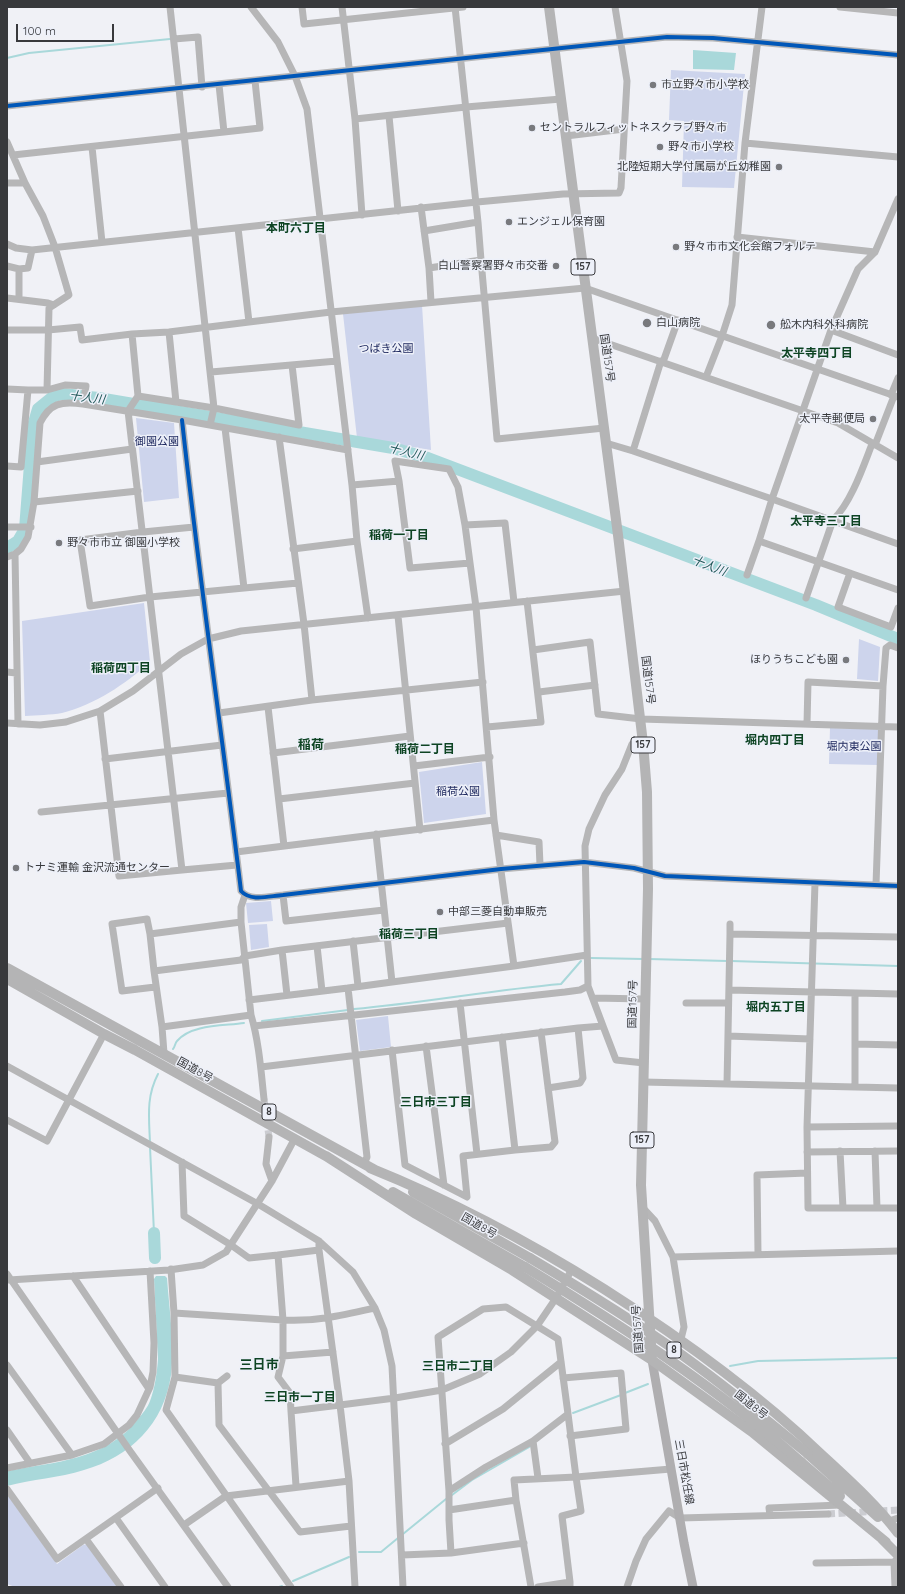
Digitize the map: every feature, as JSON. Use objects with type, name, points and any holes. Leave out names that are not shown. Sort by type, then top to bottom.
[{"type":"highway","name":"国道157号","points":[[549,7],[618,531],[643,743],[648,873],[644,1063],[642,1082],[642,1206],[652,1360]]},
{"type":"highway","name":"国道8号","points":[[7,968],[367,1166],[528,1262],[693,1376],[774,1438],[838,1495],[886,1542],[897,1558]]},
{"type":"highway","name":"国道8号","points":[[7,979],[326,1156],[597,1299],[682,1355],[750,1406],[808,1454],[898,1537]]},
{"type":"highway","points":[[326,1156],[416,1214],[512,1270],[652,1360]]},
{"type":"highway","points":[[367,1166],[418,1187],[501,1229],[572,1269],[649,1317]]},
{"type":"highway","name":"8","points":[[649,1317],[681,1339],[786,1420],[867,1497],[893,1519],[898,1533]]},
{"type":"highway","name":"8","points":[[652,1360],[752,1432],[886,1542]]},
{"type":"main road","name":"三日市松任線","points":[[652,1360],[693,1587]]},
{"type":"street","points":[[170,7],[194,232],[211,372],[214,411],[211,424]]},
{"type":"street","points":[[251,7],[278,42],[295,76],[307,109],[348,448],[357,541],[368,618]]},
{"type":"street","points":[[302,7],[304,24],[343,21],[458,7],[460,59],[477,202],[497,440],[604,428]]},
{"type":"street","points":[[342,7],[355,119],[362,214]]},
{"type":"street","points":[[7,244],[16,248],[32,250],[398,211],[421,207],[574,194],[618,193],[621,188],[627,81],[615,7]]},
{"type":"street","points":[[706,377],[732,305],[745,144],[756,42],[762,7]]},
{"type":"street","points":[[840,7],[898,13]]},
{"type":"street","points":[[174,39],[198,37],[202,86]]},
{"type":"street","points":[[7,106],[555,50],[667,37],[713,38],[898,55]]},
{"type":"street","points":[[13,155],[260,128],[255,81]]},
{"type":"street","points":[[219,85],[224,132]]},
{"type":"street","points":[[355,119],[466,107],[561,99]]},
{"type":"street","points":[[389,116],[398,211]]},
{"type":"street","points":[[566,136],[624,129]]},
{"type":"street","points":[[7,142],[25,183],[43,216],[55,247],[69,295],[49,308],[47,390]]},
{"type":"street","points":[[745,144],[898,157]]},
{"type":"street","points":[[92,147],[102,242]]},
{"type":"street","points":[[7,182],[25,183]]},
{"type":"street","points":[[747,575],[760,541],[772,499],[831,330],[858,269],[875,252],[898,199]]},
{"type":"street","points":[[421,207],[429,268],[431,302]]},
{"type":"street","points":[[424,231],[478,222]]},
{"type":"street","points":[[238,228],[249,322]]},
{"type":"street","points":[[737,237],[875,252]]},
{"type":"street","points":[[7,266],[19,269],[28,268],[32,250]]},
{"type":"street","points":[[429,268],[481,260]]},
{"type":"street","points":[[19,269],[19,299]]},
{"type":"street","points":[[7,330],[48,330],[80,327],[82,340],[132,334],[169,332],[205,326],[332,312],[586,288],[894,396]]},
{"type":"street","points":[[7,298],[54,305]]},
{"type":"street","points":[[633,451],[662,362],[678,320]]},
{"type":"street","points":[[831,330],[898,355]]},
{"type":"street","points":[[169,332],[176,402]]},
{"type":"street","points":[[132,334],[137,398],[130,410],[132,449],[175,799],[182,870]]},
{"type":"street","points":[[592,338],[838,423],[898,458]]},
{"type":"street","points":[[211,372],[337,361]]},
{"type":"street","points":[[137,398],[176,402],[214,411],[299,425],[292,365]]},
{"type":"street","points":[[806,598],[833,520],[838,516],[855,486],[874,445],[894,396],[898,378]]},
{"type":"street","points":[[7,389],[47,390],[65,385],[86,386],[83,402]]},
{"type":"street","points":[[7,466],[21,467],[28,390]]},
{"type":"street","points":[[7,557],[15,554],[21,549],[28,537],[34,502],[40,423],[45,412],[57,404],[83,402],[211,424],[225,428],[348,448]]},
{"type":"street","points":[[182,420],[194,528],[204,593],[208,639],[211,651],[228,793],[241,891],[244,895],[250,898],[283,895],[501,869],[584,862],[634,868],[648,873],[665,876],[898,886]]},
{"type":"street","points":[[225,428],[244,588]]},
{"type":"street","points":[[279,437],[304,624],[312,700]]},
{"type":"street","points":[[606,443],[833,520],[898,544]]},
{"type":"street","points":[[37,462],[132,449]]},
{"type":"street","points":[[470,563],[410,568],[395,461],[449,469],[458,486],[465,524],[476,607],[490,757],[494,820],[514,966]]},
{"type":"street","points":[[352,485],[399,481]]},
{"type":"street","points":[[34,502],[138,491]]},
{"type":"street","points":[[465,524],[505,522],[514,602]]},
{"type":"street","points":[[7,527],[29,527]]},
{"type":"street","points":[[194,528],[142,532],[80,540],[90,606],[150,597],[298,583]]},
{"type":"street","points":[[293,549],[357,541]]},
{"type":"street","points":[[760,541],[898,590]]},
{"type":"street","points":[[15,554],[18,724]]},
{"type":"street","points":[[850,573],[838,607],[891,627],[898,608]]},
{"type":"street","points":[[7,723],[40,725],[66,722],[100,711],[133,691],[181,654],[208,639],[241,631],[398,616],[514,602],[625,591]]},
{"type":"street","points":[[487,727],[541,722],[539,692],[527,601]]},
{"type":"street","points":[[398,616],[420,830]]},
{"type":"street","points":[[533,650],[590,642],[598,714],[641,719],[898,727]]},
{"type":"street","points":[[876,885],[883,686],[886,648],[890,645],[898,648]]},
{"type":"street","points":[[7,672],[16,673]]},
{"type":"street","points":[[219,713],[312,700],[483,682]]},
{"type":"street","points":[[806,724],[808,682],[883,686]]},
{"type":"street","points":[[539,692],[595,685]]},
{"type":"street","points":[[268,707],[284,846]]},
{"type":"street","points":[[100,711],[119,876],[238,864]]},
{"type":"street","points":[[273,753],[410,736]]},
{"type":"street","points":[[643,743],[632,744],[622,769],[605,795],[589,829],[585,846],[584,862],[588,986],[616,1060],[644,1063]]},
{"type":"street","points":[[105,759],[169,750],[222,745]]},
{"type":"street","points":[[414,766],[490,757]]},
{"type":"street","points":[[279,800],[415,783]]},
{"type":"street","points":[[41,812],[228,793]]},
{"type":"street","points":[[236,852],[494,820]]},
{"type":"street","points":[[376,834],[392,982]]},
{"type":"street","points":[[496,835],[538,842],[540,865]]},
{"type":"street","points":[[815,883],[807,1128],[808,1208],[898,1208]]},
{"type":"street","points":[[244,895],[241,907],[241,922],[249,1000],[261,1067],[264,1099]]},
{"type":"street","points":[[283,895],[286,921],[384,910]]},
{"type":"street","points":[[156,987],[122,991],[112,924],[147,919],[162,1027],[164,1054]]},
{"type":"street","points":[[150,934],[241,922]]},
{"type":"street","points":[[154,971],[241,960],[245,956],[282,950],[508,923]]},
{"type":"street","points":[[727,1084],[730,924]]},
{"type":"street","points":[[730,934],[898,937]]},
{"type":"street","points":[[353,942],[358,986]]},
{"type":"street","points":[[316,946],[322,991]]},
{"type":"street","points":[[282,950],[287,995]]},
{"type":"street","points":[[249,1000],[514,966],[587,955]]},
{"type":"street","points":[[254,1026],[565,992],[580,990],[588,986]]},
{"type":"street","points":[[348,988],[367,1166]]},
{"type":"street","points":[[729,990],[898,994]]},
{"type":"street","points":[[855,993],[855,1086]]},
{"type":"street","points":[[593,998],[645,999]]},
{"type":"street","points":[[686,1003],[728,1003]]},
{"type":"street","points":[[460,1004],[477,1154]]},
{"type":"street","points":[[162,1027],[251,1015]]},
{"type":"street","points":[[261,1067],[464,1041],[603,1026]]},
{"type":"street","points":[[548,1088],[580,1083],[583,1078],[578,1028]]},
{"type":"street","points":[[392,1050],[405,1165],[467,1197],[463,1156],[551,1147],[555,1142],[541,1032]]},
{"type":"street","points":[[7,1120],[47,1141],[104,1034]]},
{"type":"street","points":[[728,1036],[810,1039]]},
{"type":"street","points":[[502,1037],[515,1150]]},
{"type":"street","points":[[855,1044],[898,1045]]},
{"type":"street","points":[[426,1046],[444,1185]]},
{"type":"street","points":[[7,1066],[258,1204],[319,1241],[354,1272],[374,1308],[384,1330],[392,1366],[395,1398],[404,1587]]},
{"type":"street","points":[[642,1082],[898,1088]]},
{"type":"street","points":[[807,1128],[898,1126]]},
{"type":"street","points":[[269,1137],[266,1164],[272,1180]]},
{"type":"street","points":[[9,1280],[170,1269],[203,1265],[226,1252],[258,1204],[295,1138]]},
{"type":"street","points":[[807,1152],[898,1151]]},
{"type":"street","points":[[840,1152],[843,1208]]},
{"type":"street","points":[[875,1152],[877,1208]]},
{"type":"street","points":[[182,1162],[184,1216],[249,1258],[319,1250]]},
{"type":"street","points":[[758,1254],[757,1175],[807,1173]]},
{"type":"street","points":[[642,1206],[655,1222],[673,1256],[684,1327],[681,1339]]},
{"type":"street","points":[[319,1241],[350,1481],[355,1587]]},
{"type":"street","points":[[673,1256],[898,1251]]},
{"type":"street","points":[[278,1255],[283,1320],[283,1356],[278,1377],[290,1393],[296,1486]]},
{"type":"street","points":[[170,1269],[174,1313],[175,1377],[166,1410],[291,1587]]},
{"type":"street","points":[[291,1411],[395,1398],[442,1390],[480,1374],[511,1352],[537,1326],[556,1298],[572,1269]]},
{"type":"street","points":[[7,1468],[72,1455],[104,1444],[117,1432],[129,1425],[137,1415],[149,1389],[153,1372],[154,1343],[151,1270]]},
{"type":"street","points":[[7,1274],[9,1280],[228,1587]]},
{"type":"street","points":[[73,1276],[149,1389]]},
{"type":"street","points":[[451,1553],[438,1337],[483,1309],[506,1307],[558,1338],[581,1511],[562,1516],[570,1585],[538,1587]]},
{"type":"street","points":[[174,1313],[302,1321],[328,1319],[374,1308]]},
{"type":"street","points":[[283,1356],[333,1352]]},
{"type":"street","points":[[445,1444],[503,1408],[561,1362]]},
{"type":"street","points":[[7,1365],[72,1455]]},
{"type":"street","points":[[563,1378],[621,1373],[626,1429],[570,1436]]},
{"type":"street","points":[[175,1377],[218,1383],[227,1376]]},
{"type":"street","points":[[218,1383],[219,1425],[300,1532],[351,1526]]},
{"type":"street","points":[[449,1500],[486,1467],[534,1444],[568,1414]]},
{"type":"street","points":[[7,1430],[30,1463]]},
{"type":"street","points":[[534,1444],[538,1478]]},
{"type":"street","points":[[531,1587],[514,1480],[576,1477],[671,1469]]},
{"type":"street","points":[[184,1525],[226,1496],[296,1486],[350,1481]]},
{"type":"street","points":[[7,1489],[57,1559],[158,1488]]},
{"type":"street","points":[[449,1500],[516,1500]]},
{"type":"street","points":[[770,1515],[769,1508],[840,1505]]},
{"type":"street","points":[[627,1587],[636,1561],[646,1539],[669,1511],[680,1518],[828,1514]]},
{"type":"street","points":[[116,1518],[165,1587]]},
{"type":"street","points":[[86,1539],[120,1587]]},
{"type":"street","points":[[402,1555],[451,1553],[524,1543]]},
{"type":"street","points":[[816,1563],[897,1558],[895,1587]]},
{"type":"green space","points":[[671,70],[745,74],[734,188],[682,187],[684,121],[669,120]]},
{"type":"green space","name":"つばき公園","points":[[422,305],[431,450],[357,438],[343,314]]},
{"type":"green space","name":"御園公園","points":[[136,418],[174,423],[179,498],[144,502]]},
{"type":"green space","points":[[144,603],[150,662],[120,686],[98,699],[62,713],[25,716],[22,621]]},
{"type":"green space","points":[[859,639],[880,647],[878,681],[857,679]]},
{"type":"green space","name":"堀内東公園","points":[[830,728],[879,729],[878,765],[829,764]]},
{"type":"green space","name":"稲荷公園","points":[[482,762],[486,814],[424,823],[419,772]]},
{"type":"green space","points":[[271,901],[273,921],[248,923],[246,903]]},
{"type":"green space","points":[[267,924],[269,947],[251,950],[249,925]]},
{"type":"green space","points":[[388,1016],[391,1047],[360,1051],[356,1020]]},
{"type":"green space","points":[[7,1494],[57,1564],[83,1545],[87,1544],[117,1587],[15,1587],[7,1584]]},
{"type":"shaded area","points":[[693,50],[736,53],[734,70],[693,69]]},
{"type":"shaded area","points":[[156,1276],[165,1276],[167,1278],[172,1363],[167,1393],[161,1409],[153,1423],[130,1447],[116,1457],[101,1464],[75,1473],[7,1486],[7,1471],[61,1461],[95,1451],[111,1443],[125,1433],[145,1410],[153,1391],[158,1359],[154,1279]]},
{"type":"waterway","points":[[7,58],[29,53],[170,39]]},
{"type":"waterway","name":"十人川","points":[[7,548],[18,541],[25,529],[33,426],[38,409],[54,396],[63,394],[98,398],[393,448],[428,458],[816,605],[898,639]]},
{"type":"waterway","points":[[591,958],[643,959]]},
{"type":"waterway","points":[[649,959],[727,961]]},
{"type":"waterway","points":[[354,1009],[561,984],[581,961]]},
{"type":"waterway","points":[[731,961],[898,966]]},
{"type":"waterway","points":[[262,1021],[348,1010]]},
{"type":"waterway","points":[[173,1049],[177,1041],[183,1035],[191,1031],[208,1027],[244,1023]]},
{"type":"waterway","points":[[150,1143],[149,1107],[154,1083],[158,1074]]},
{"type":"waterway","points":[[150,1147],[154,1233]]},
{"type":"waterway","points":[[154,1233],[155,1258]]},
{"type":"waterway","points":[[730,1366],[758,1361],[898,1358]]},
{"type":"waterway","points":[[625,1393],[648,1384]]},
{"type":"waterway","points":[[573,1413],[621,1395]]},
{"type":"waterway","points":[[452,1495],[472,1480],[531,1446]]},
{"type":"waterway","points":[[403,1534],[446,1499]]},
{"type":"waterway","points":[[359,1552],[381,1552],[398,1538]]},
{"type":"waterway","points":[[293,1581],[349,1557]]},
{"type":"tunnel","points":[[264,1099],[269,1137]]},
{"type":"tunnel","points":[[828,1514],[898,1510]]},
{"type":"cycle path","points":[[7,106],[667,37],[713,38],[898,55]]},
{"type":"cycle path","points":[[182,420],[241,891],[245,894],[255,897],[266,897],[501,869],[584,862],[634,868],[665,876],[898,886]]},
{"type":"place","name":"市立野々市小学校","points":[[653,85]]},
{"type":"place","name":"セントラルフィットネスクラブ野々市","points":[[532,128]]},
{"type":"place","name":"野々市小学校","points":[[660,147]]},
{"type":"place","name":"北陸短期大学付属扇が丘幼稚園","points":[[779,167]]},
{"type":"place","name":"エンジェル保育園","points":[[509,222]]},
{"type":"place","name":"野々市市文化会館フォルテ","points":[[676,247]]},
{"type":"place","name":"白山警察署野々市交番","points":[[556,266]]},
{"type":"place","name":"白山病院","points":[[647,323]]},
{"type":"place","name":"舩木内科外科病院","points":[[771,325]]},
{"type":"place","name":"太平寺郵便局","points":[[873,419]]},
{"type":"place","name":"野々市市立 御園小学校","points":[[59,543]]},
{"type":"place","name":"ほりうちこども園","points":[[846,660]]},
{"type":"place","name":"トナミ運輸 金沢流通センター","points":[[16,868]]},
{"type":"place","name":"中部三菱自動車販売","points":[[440,912]]},
{"type":"district","name":"本町六丁目","points":[[296,228]]},
{"type":"district","name":"太平寺四丁目","points":[[817,353]]},
{"type":"district","name":"太平寺三丁目","points":[[826,521]]},
{"type":"district","name":"稲荷一丁目","points":[[399,535]]},
{"type":"district","name":"稲荷四丁目","points":[[121,668]]},
{"type":"district","name":"堀内四丁目","points":[[775,740]]},
{"type":"district","name":"稲荷","points":[[311,745]]},
{"type":"district","name":"稲荷二丁目","points":[[425,749]]},
{"type":"district","name":"稲荷三丁目","points":[[409,934]]},
{"type":"district","name":"堀内五丁目","points":[[776,1007]]},
{"type":"district","name":"三日市三丁目","points":[[436,1102]]},
{"type":"district","name":"三日市","points":[[259,1365]]},
{"type":"district","name":"三日市二丁目","points":[[458,1366]]},
{"type":"district","name":"三日市一丁目","points":[[300,1397]]}]
